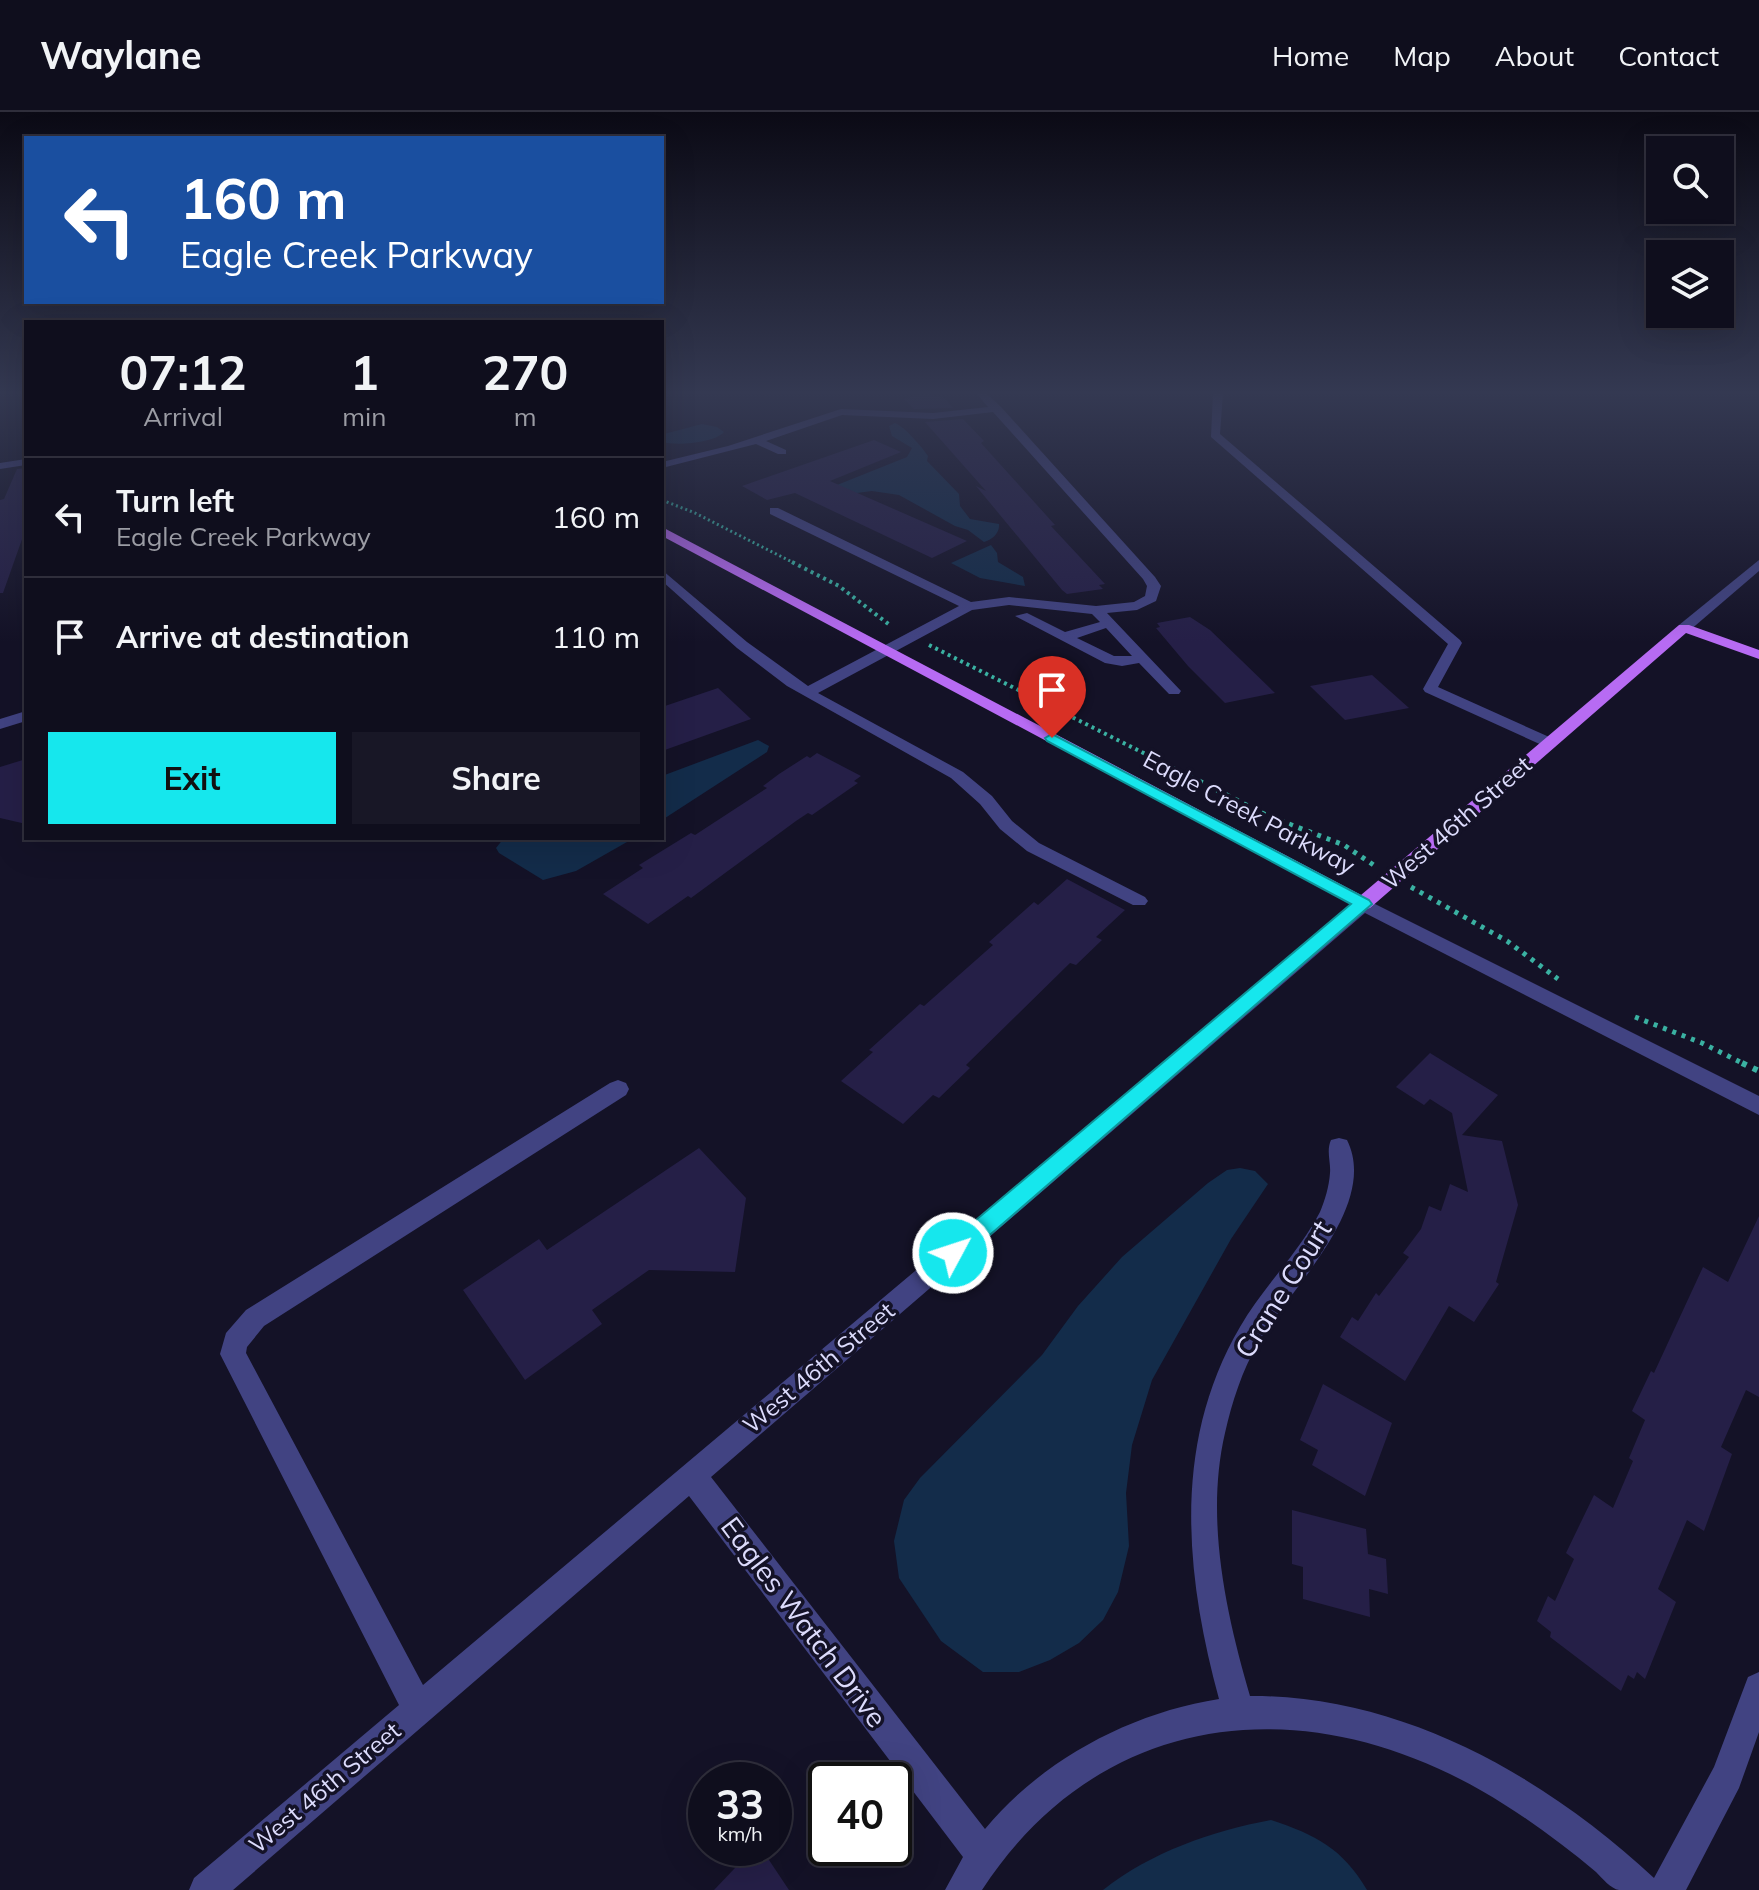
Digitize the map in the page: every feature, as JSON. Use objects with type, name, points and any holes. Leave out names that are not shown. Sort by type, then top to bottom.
[{"type":"main road","name":"Eagle Creek Parkway","points":[[664,532],[1363,904]]},
{"type":"main road","name":"West 46th Street","points":[[1363,904],[1684,628]]},
{"type":"main road","points":[[1684,628],[1759,655]]},
{"type":"street","points":[[807,693],[969,606],[1005,600],[1096,610],[1137,606],[1148,600],[1154,593],[1152,581],[1057,476]]},
{"type":"street","points":[[1262,476],[1455,643],[1430,689],[1550,743]]},
{"type":"street","points":[[774,511],[969,606]]},
{"type":"street","name":"West 46th Street","points":[[1684,628],[1759,564]]},
{"type":"street","points":[[664,576],[752,653],[807,693],[957,775],[1033,847],[1139,901]]},
{"type":"street","points":[[1096,610],[1174,691]]},
{"type":"street","points":[[1022,616],[1110,660],[1122,662],[1142,658]]},
{"type":"street","points":[[1065,637],[1109,623]]},
{"type":"street","points":[[0,724],[24,717]]},
{"type":"street","name":"West 46th Street","points":[[206,1890],[1363,904]]},
{"type":"street","name":"Eagle Creek Parkway","points":[[1363,904],[1759,1106]]},
{"type":"street","points":[[418,1709],[233,1354],[235,1342],[243,1329],[267,1310],[618,1089]]},
{"type":"street","name":"Crane Court","points":[[1239,1713],[1211,1602],[1205,1485],[1210,1452],[1219,1403],[1241,1348],[1327,1224],[1340,1186],[1339,1147]]},
{"type":"street","name":"Eagles Watch Drive","points":[[692,1476],[983,1855]]},
{"type":"street","points":[[1667,1890],[1727,1776],[1759,1688]]},
{"type":"street","points":[[962,1890],[983,1855],[1014,1818],[1083,1763],[1120,1743],[1218,1715],[1239,1713],[1297,1714],[1348,1722],[1400,1737],[1442,1754],[1528,1800],[1573,1832],[1642,1890]]},
{"type":"path","points":[[664,501],[695,513],[839,586],[887,624],[912,637],[1268,816],[1344,845],[1361,858]]},
{"type":"path","points":[[1420,892],[1507,941],[1561,981]]},
{"type":"path","points":[[1632,1015],[1702,1043],[1759,1071]]},
{"type":"water","points":[[860,476],[942,476],[959,494],[960,506],[970,519],[999,524],[998,530],[993,538],[984,542],[968,530],[899,495],[872,491],[817,493]]},
{"type":"water","points":[[991,545],[997,553],[998,562],[1023,577],[1025,586],[980,578],[951,563]]},
{"type":"water","points":[[758,740],[769,746],[767,752],[664,819],[664,775]]},
{"type":"water","points":[[502,840],[630,840],[576,871],[543,880],[499,853],[496,848]]},
{"type":"water","points":[[1240,1168],[1255,1171],[1268,1184],[1231,1239],[1152,1380],[1132,1445],[1126,1493],[1129,1546],[1118,1592],[1103,1620],[1079,1643],[1050,1660],[1019,1672],[983,1672],[941,1641],[899,1578],[894,1541],[904,1500],[920,1478],[1042,1355],[1078,1306],[1122,1257],[1208,1183],[1227,1170]]},
{"type":"water","points":[[1271,1820],[1301,1831],[1338,1853],[1367,1890],[1103,1890],[1141,1865],[1183,1845],[1227,1830]]},
{"type":"building","points":[[14,476],[24,476],[24,534],[3,593],[0,593],[0,500],[4,499]]},
{"type":"building","points":[[771,476],[842,476],[830,481],[967,541],[932,558],[795,493],[767,500],[742,486]]},
{"type":"building","points":[[973,476],[1011,476],[1055,525],[1051,526],[1105,584],[1099,585],[1103,589],[1067,594],[1062,590],[976,486],[986,491]]},
{"type":"building","points":[[1190,617],[1210,630],[1275,693],[1225,703],[1156,628],[1160,627],[1157,623]]},
{"type":"building","points":[[1372,675],[1409,708],[1345,720],[1310,686]]},
{"type":"building","points":[[718,688],[751,719],[664,750],[664,706]]},
{"type":"building","points":[[817,753],[861,776],[854,781],[858,783],[812,815],[808,813],[796,821],[691,898],[688,896],[648,924],[603,894],[643,868],[639,865],[691,833],[695,835],[767,788],[763,786],[779,774]]},
{"type":"building","points":[[24,760],[24,824],[0,818],[0,767]]},
{"type":"building","points":[[1067,879],[1125,910],[1096,937],[1102,940],[1076,965],[1070,963],[966,1065],[970,1068],[939,1098],[933,1095],[903,1124],[841,1081],[873,1052],[869,1050],[920,1004],[924,1006],[993,945],[989,942],[1034,902],[1038,905]]},
{"type":"building","points":[[1430,1053],[1498,1095],[1462,1135],[1502,1141],[1518,1205],[1496,1282],[1499,1284],[1474,1322],[1449,1306],[1405,1381],[1340,1337],[1352,1317],[1358,1321],[1376,1293],[1379,1296],[1409,1257],[1403,1253],[1421,1229],[1429,1206],[1441,1211],[1450,1184],[1468,1192],[1452,1113],[1430,1099],[1424,1105],[1396,1087]]},
{"type":"building","points":[[699,1148],[746,1198],[735,1272],[649,1270],[592,1310],[602,1324],[525,1380],[463,1290],[539,1239],[547,1250]]},
{"type":"building","points":[[1759,1216],[1759,1397],[1746,1390],[1721,1447],[1732,1454],[1704,1531],[1687,1520],[1658,1589],[1676,1602],[1645,1679],[1637,1672],[1634,1679],[1628,1675],[1621,1691],[1550,1637],[1551,1632],[1537,1621],[1548,1596],[1555,1601],[1574,1559],[1566,1553],[1594,1495],[1613,1508],[1633,1461],[1629,1458],[1645,1420],[1632,1411],[1651,1371],[1654,1373],[1703,1267],[1728,1282]]},
{"type":"building","points":[[1323,1384],[1392,1423],[1365,1496],[1312,1465],[1318,1450],[1300,1440]]},
{"type":"building","points":[[1292,1510],[1366,1529],[1368,1554],[1386,1559],[1388,1594],[1369,1589],[1370,1617],[1303,1599],[1303,1567],[1292,1564]]},
{"type":"building","points":[[737,1866],[773,1866],[789,1890],[714,1890]]},
{"type":"route","points":[[953,1253],[1363,904],[1052,738]]}]
